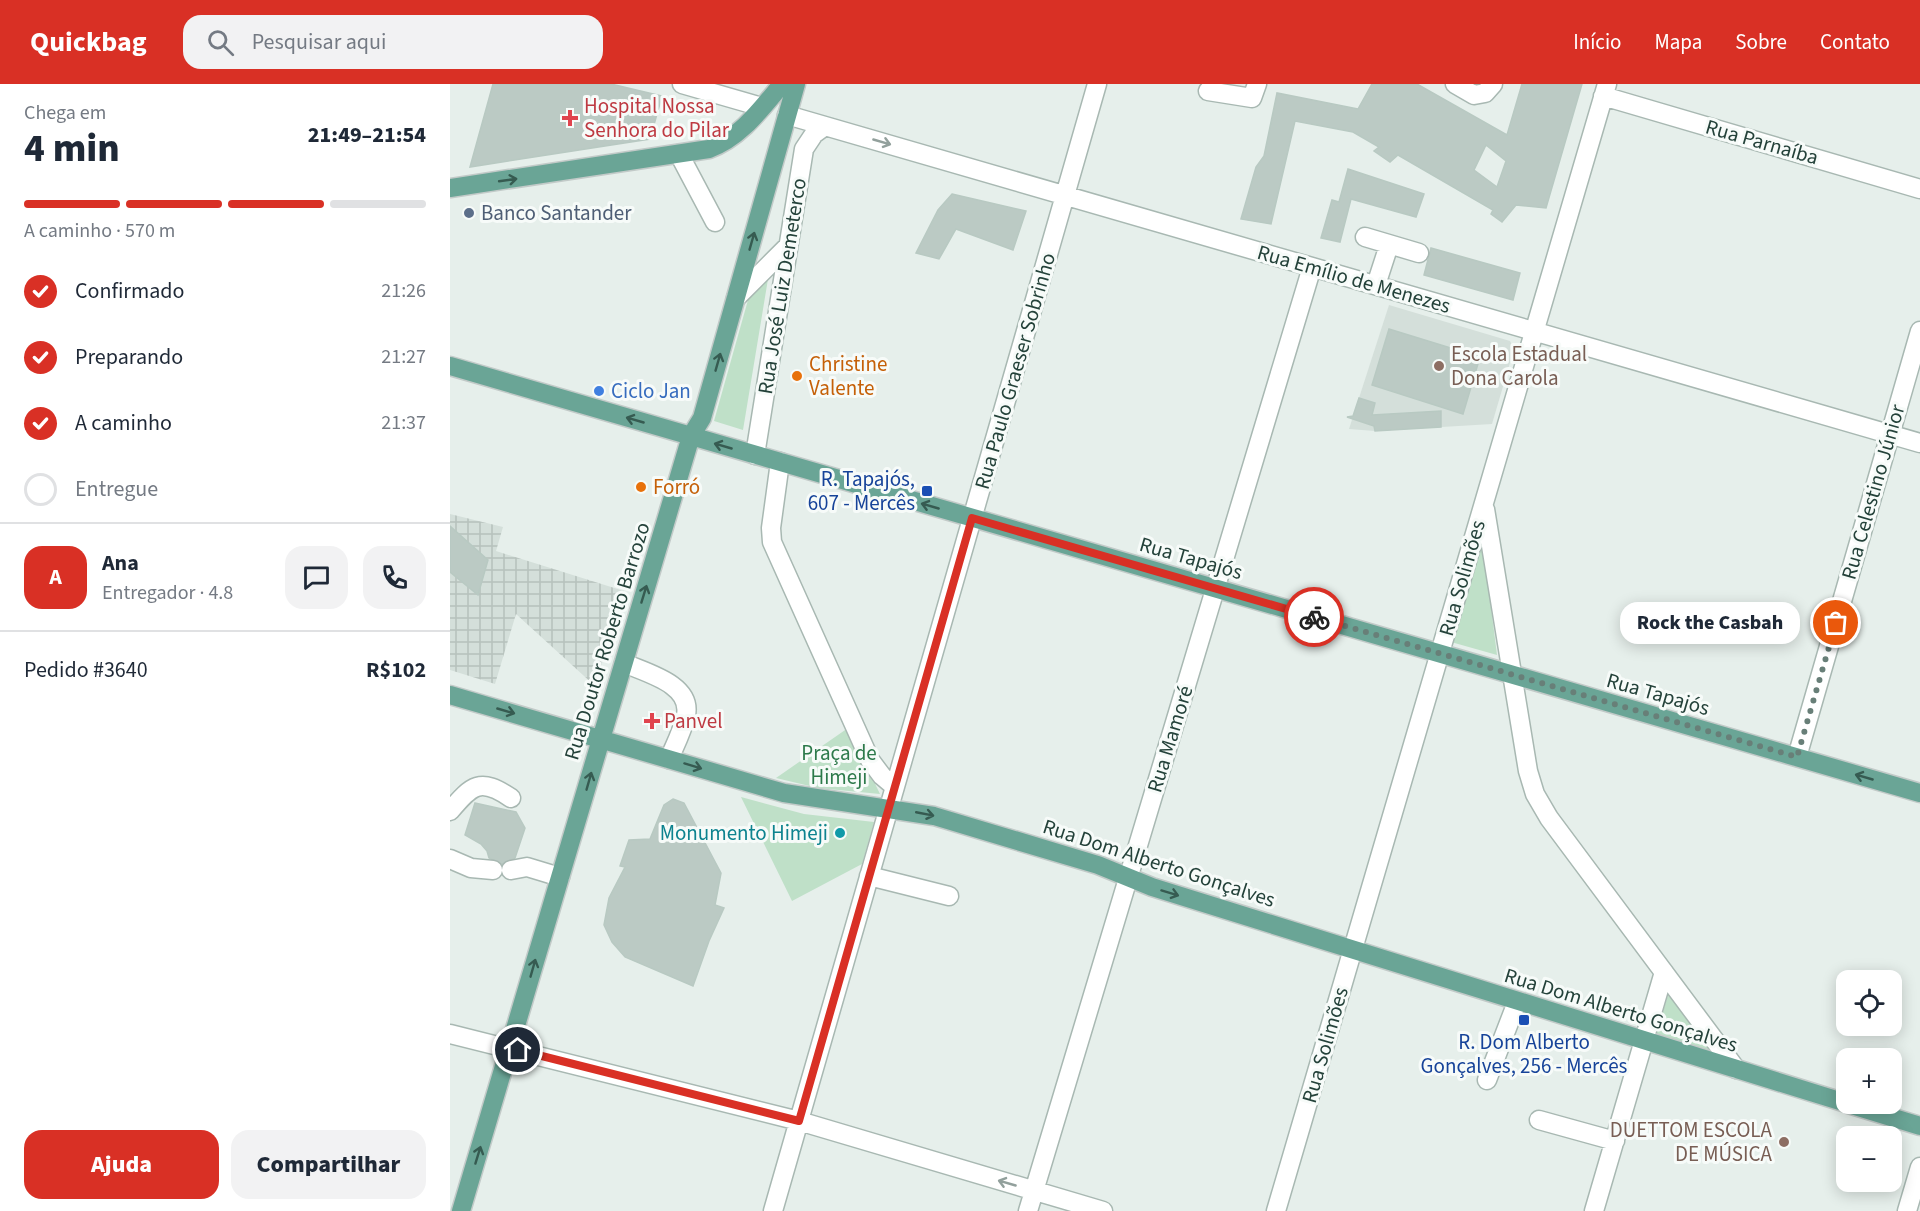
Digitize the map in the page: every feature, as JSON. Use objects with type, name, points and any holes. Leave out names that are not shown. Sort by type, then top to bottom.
[{"type":"main road","points":[[450,188],[708,149],[728,141],[782,84]]},
{"type":"main road","name":"Rua Doutor Roberto Barrozo","points":[[461,1211],[691,436],[702,418],[796,84]]},
{"type":"main road","points":[[762,107],[773,120],[779,143]]},
{"type":"main road","name":"Rua Tapajós","points":[[450,366],[1920,793]]},
{"type":"main road","name":"Rua Dom Alberto Gonçalves","points":[[450,695],[793,795],[934,816],[966,825],[1098,865],[1152,887],[1836,1101]]},
{"type":"main road","name":"Rua Dom Alberto Gonçalves","points":[[1880,1114],[1920,1126]]},
{"type":"street","points":[[682,84],[762,107]]},
{"type":"street","name":"Rua Paulo Graeser Sobrinho","points":[[773,1211],[1097,84]]},
{"type":"street","points":[[1208,91],[1252,98],[1257,84]]},
{"type":"street","points":[[1455,84],[1474,95],[1485,93],[1493,84]]},
{"type":"street","name":"Rua Parnaíba","points":[[1605,90],[1920,189]]},
{"type":"street","name":"Rua Solimões","points":[[1276,1211],[1605,90]]},
{"type":"street","points":[[787,115],[804,149]]},
{"type":"street","name":"Rua Emílio de Menezes","points":[[787,115],[1920,443]]},
{"type":"street","name":"Rua José Luiz Demeterco","points":[[755,455],[804,149],[814,134],[825,126]]},
{"type":"street","points":[[679,154],[715,222]]},
{"type":"street","points":[[1365,237],[1419,253]]},
{"type":"street","points":[[1376,285],[1389,245]]},
{"type":"street","points":[[736,298],[788,246]]},
{"type":"street","name":"Rua Mamoré","points":[[1028,1211],[1312,267]]},
{"type":"street","name":"Rua Celestino Júnior","points":[[1797,757],[1920,331]]},
{"type":"street","points":[[780,462],[771,528],[772,542],[870,760],[895,787]]},
{"type":"street","points":[[1484,503],[1528,771],[1535,794],[1549,818],[1736,1070]]},
{"type":"street","points":[[624,663],[674,686],[682,694],[686,715],[669,759]]},
{"type":"street","points":[[450,812],[463,796],[485,784],[494,786],[511,798]]},
{"type":"street","points":[[450,859],[471,868],[507,870],[524,877],[559,883]]},
{"type":"street","points":[[869,876],[949,896]]},
{"type":"street","points":[[1594,1211],[1664,972]]},
{"type":"street","points":[[1487,1080],[1517,1002]]},
{"type":"street","points":[[450,1034],[799,1121],[1103,1211]]},
{"type":"street","points":[[1539,1120],[1615,1141]]},
{"type":"street","points":[[1907,1211],[1920,1167]]},
{"type":"shaded area","name":"Escola Estadual Dona Carola","points":[[1389,305],[1510,341],[1514,349],[1492,424],[1375,431],[1349,429]]},
{"type":"shaded area","points":[[450,514],[503,527],[496,551],[624,591],[595,686],[516,614],[495,684],[450,670]]},
{"type":"green space","points":[[768,279],[743,430],[714,421],[748,300]]},
{"type":"green space","points":[[1482,536],[1497,655],[1451,642]]},
{"type":"green space","name":"Praça de Himeji","points":[[848,728],[880,794],[818,788],[776,778]]},
{"type":"green space","name":"Praça de Himeji","points":[[741,797],[804,814],[874,822],[862,864],[792,901]]},
{"type":"green space","points":[[1669,992],[1712,1051],[1656,1034]]},
{"type":"building","name":"Hospital Nossa Senhora do Pilar","points":[[493,84],[611,84],[662,96],[650,139],[470,167]]},
{"type":"building","points":[[1372,84],[1417,84],[1507,135],[1522,84],[1582,84],[1546,208],[1516,205],[1502,222],[1491,214],[1493,210],[1398,155],[1390,162],[1374,151],[1379,147],[1353,132],[1295,121],[1271,224],[1241,219],[1256,167],[1264,156],[1277,93],[1358,109]],"holes":[[[1486,145],[1506,161],[1497,187],[1474,170]]]},
{"type":"building","points":[[1348,169],[1424,194],[1416,217],[1351,199],[1340,242],[1321,238],[1332,200],[1339,202]]},
{"type":"building","points":[[952,194],[1026,211],[1013,250],[956,229],[939,259],[916,253],[938,210]]},
{"type":"building","points":[[1431,248],[1520,273],[1513,300],[1424,275]]},
{"type":"building","points":[[1389,329],[1480,357],[1463,414],[1372,385]]},
{"type":"building","points":[[1359,398],[1375,403],[1372,415],[1441,411],[1441,427],[1375,431],[1374,426],[1347,417],[1353,416]]},
{"type":"building","points":[[450,526],[488,560],[478,595],[450,572]]},
{"type":"building","points":[[673,799],[684,803],[721,873],[715,905],[724,908],[693,986],[625,957],[612,942],[604,925],[609,898],[625,867],[620,866],[629,840],[650,839],[664,805]]},
{"type":"building","points":[[475,803],[516,812],[525,828],[515,858],[502,864],[489,858],[481,844],[465,835]]},
{"type":"way so far","points":[[1314,617],[1797,757],[1836,623]]},
{"type":"place","name":"Hospital Nossa Senhora do Pilar","points":[[570,118]]},
{"type":"place","name":"Banco Santander","points":[[469,213]]},
{"type":"place","name":"Escola Estadual Dona Carola","points":[[1439,366]]},
{"type":"place","name":"Christine Valente","points":[[797,376]]},
{"type":"place","name":"Ciclo Jan","points":[[599,391]]},
{"type":"place","name":"Forró","points":[[641,487]]},
{"type":"place","name":"R. Tapajós, 607 - Mercês","points":[[927,491]]},
{"type":"place","name":"Rock the Casbah","points":[[1836,623]]},
{"type":"place","name":"Panvel","points":[[652,721]]},
{"type":"place","name":"Monumento Himeji","points":[[840,833]]},
{"type":"place","name":"R. Dom Alberto Gonçalves, 256 - Mercês","points":[[1524,1020]]},
{"type":"place","name":"DUETTOM ESCOLA DE MÚSICA","points":[[1784,1142]]},
{"type":"route","points":[[518,1050],[799,1121],[972,518],[1314,617]]}]
